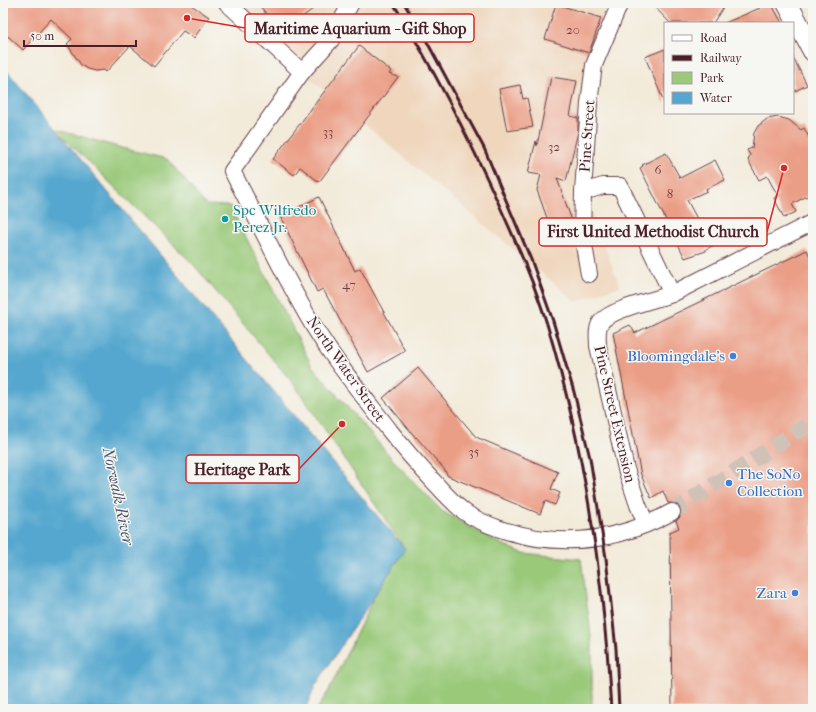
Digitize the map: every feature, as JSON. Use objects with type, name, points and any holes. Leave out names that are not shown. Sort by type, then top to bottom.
[{"type":"main road","points":[[787,3],[813,51]]},
{"type":"street","points":[[227,3],[302,72],[331,40],[351,3]]},
{"type":"street","name":"Pine Street","points":[[589,274],[582,234],[583,192],[589,102],[594,65],[620,3]]},
{"type":"street","name":"North Water Street","points":[[302,72],[232,170],[307,315],[328,349],[406,452],[465,513],[488,524],[521,536],[542,540],[575,541],[619,534],[672,512]]},
{"type":"street","points":[[583,192],[603,186],[620,186],[672,294]]},
{"type":"street","name":"Pine Street Extension","points":[[646,524],[626,469],[598,346],[597,332],[601,322],[612,313],[672,294],[813,222]]},
{"type":"shaded area","points":[[227,3],[620,3],[594,65],[583,192],[620,286],[576,302],[302,72]]},
{"type":"green space","points":[[55,129],[167,159],[206,205],[230,206],[312,366],[394,461],[442,511],[497,542],[523,553],[581,559],[592,643],[592,709],[317,709],[328,692],[376,593],[405,549],[296,387],[193,264]]},
{"type":"water","name":"Norwalk River","points":[[3,66],[405,549],[315,686],[306,709],[3,709]]},
{"type":"building","points":[[3,3],[188,3],[209,17],[194,38],[183,31],[154,66],[130,46],[106,72],[104,70],[95,71],[87,69],[81,65],[67,44],[72,39],[51,19],[23,50],[9,37],[3,34]]},
{"type":"building","points":[[258,3],[321,3],[302,17],[309,25],[294,37],[288,28],[281,34]]},
{"type":"building","points":[[651,3],[726,3],[714,22],[669,22]]},
{"type":"building","points":[[766,3],[771,3],[781,22],[727,22],[760,8],[759,6]]},
{"type":"building","points":[[556,4],[601,18],[589,53],[545,39]]},
{"type":"building","points":[[359,46],[391,71],[389,74],[398,77],[319,182],[300,167],[294,175],[273,159]]},
{"type":"building","points":[[664,49],[664,102],[645,57]]},
{"type":"building","points":[[794,59],[807,85],[794,92]]},
{"type":"building","points":[[551,77],[577,81],[570,116],[578,118],[578,132],[566,181],[557,178],[572,221],[551,229],[537,190],[541,175],[528,173],[536,141],[537,146]]},
{"type":"building","points":[[520,85],[523,99],[527,98],[533,127],[507,131],[499,89]]},
{"type":"building","points":[[778,117],[789,120],[801,130],[804,128],[813,145],[813,193],[792,204],[796,212],[784,218],[774,198],[778,196],[767,176],[759,180],[748,160],[750,155],[747,150],[752,148],[754,133],[758,126],[767,119]]},
{"type":"building","points":[[666,153],[680,178],[715,160],[725,180],[706,189],[707,191],[687,200],[702,228],[707,225],[717,244],[706,249],[706,251],[685,258],[640,168],[643,166],[642,165]]},
{"type":"building","points":[[319,197],[355,271],[360,268],[405,351],[368,372],[323,289],[317,292],[280,216]]},
{"type":"building","name":"The SoNo Collection","points":[[807,250],[813,262],[813,709],[672,709],[670,532],[679,528],[676,521],[680,517],[681,512],[678,504],[668,503],[663,491],[651,498],[641,475],[613,333],[630,325],[635,333]]},
{"type":"building","points":[[418,368],[476,437],[558,472],[551,489],[560,493],[555,505],[545,501],[540,514],[448,476],[444,469],[383,398]]},
{"type":"tunnel","points":[[672,512],[813,421]]},
{"type":"railway","points":[[393,3],[437,78],[476,156],[520,252],[547,324],[572,419],[591,515],[603,611],[611,709]]},
{"type":"railway","points":[[404,3],[426,40],[484,148],[532,262],[553,321],[574,392],[590,458],[606,558],[616,649],[619,709]]},
{"type":"place","name":"Maritime Aquarium - Gift Shop","points":[[187,18]]},
{"type":"place","name":"First United Methodist Church","points":[[784,168]]},
{"type":"place","name":"Spc Wilfredo Perez Jr.","points":[[225,219]]},
{"type":"place","name":"Bloomingdale's","points":[[733,356]]},
{"type":"place","name":"Heritage Park","points":[[342,424]]},
{"type":"place","name":"The SoNo Collection","points":[[729,483]]},
{"type":"place","name":"Zara","points":[[795,593]]}]
